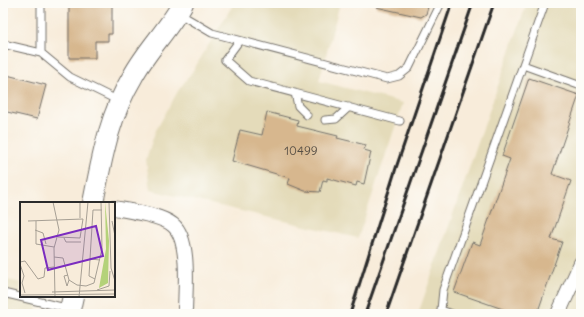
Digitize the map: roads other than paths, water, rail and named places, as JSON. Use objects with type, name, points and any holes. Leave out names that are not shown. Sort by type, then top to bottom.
[{"type":"main road","points":[[93,202],[107,136],[119,101],[133,75],[180,8]]},
{"type":"street","points":[[115,208],[164,219],[173,224],[180,232],[185,256],[185,314]]},
{"type":"street","points":[[558,314],[581,264]]},
{"type":"lane","points":[[41,3],[41,53]]},
{"type":"lane","points":[[180,8],[212,33],[388,79],[404,73],[409,68],[441,3]]},
{"type":"lane","points":[[452,314],[441,312],[443,290],[545,3]]},
{"type":"lane","points":[[239,41],[225,60],[249,81],[400,121]]},
{"type":"lane","points":[[3,44],[41,53],[70,77],[119,101]]},
{"type":"lane","points":[[523,65],[581,86]]},
{"type":"lane","points":[[295,93],[298,106],[307,115]]},
{"type":"lane","points":[[325,120],[336,119],[349,107]]},
{"type":"lane","points":[[3,293],[20,296]]},
{"type":"lane","points":[[24,297],[70,306]]},
{"type":"railway","points":[[350,314],[396,168],[452,3]]},
{"type":"railway","points":[[365,314],[473,3]]},
{"type":"railway","points":[[386,314],[494,3]]}]
